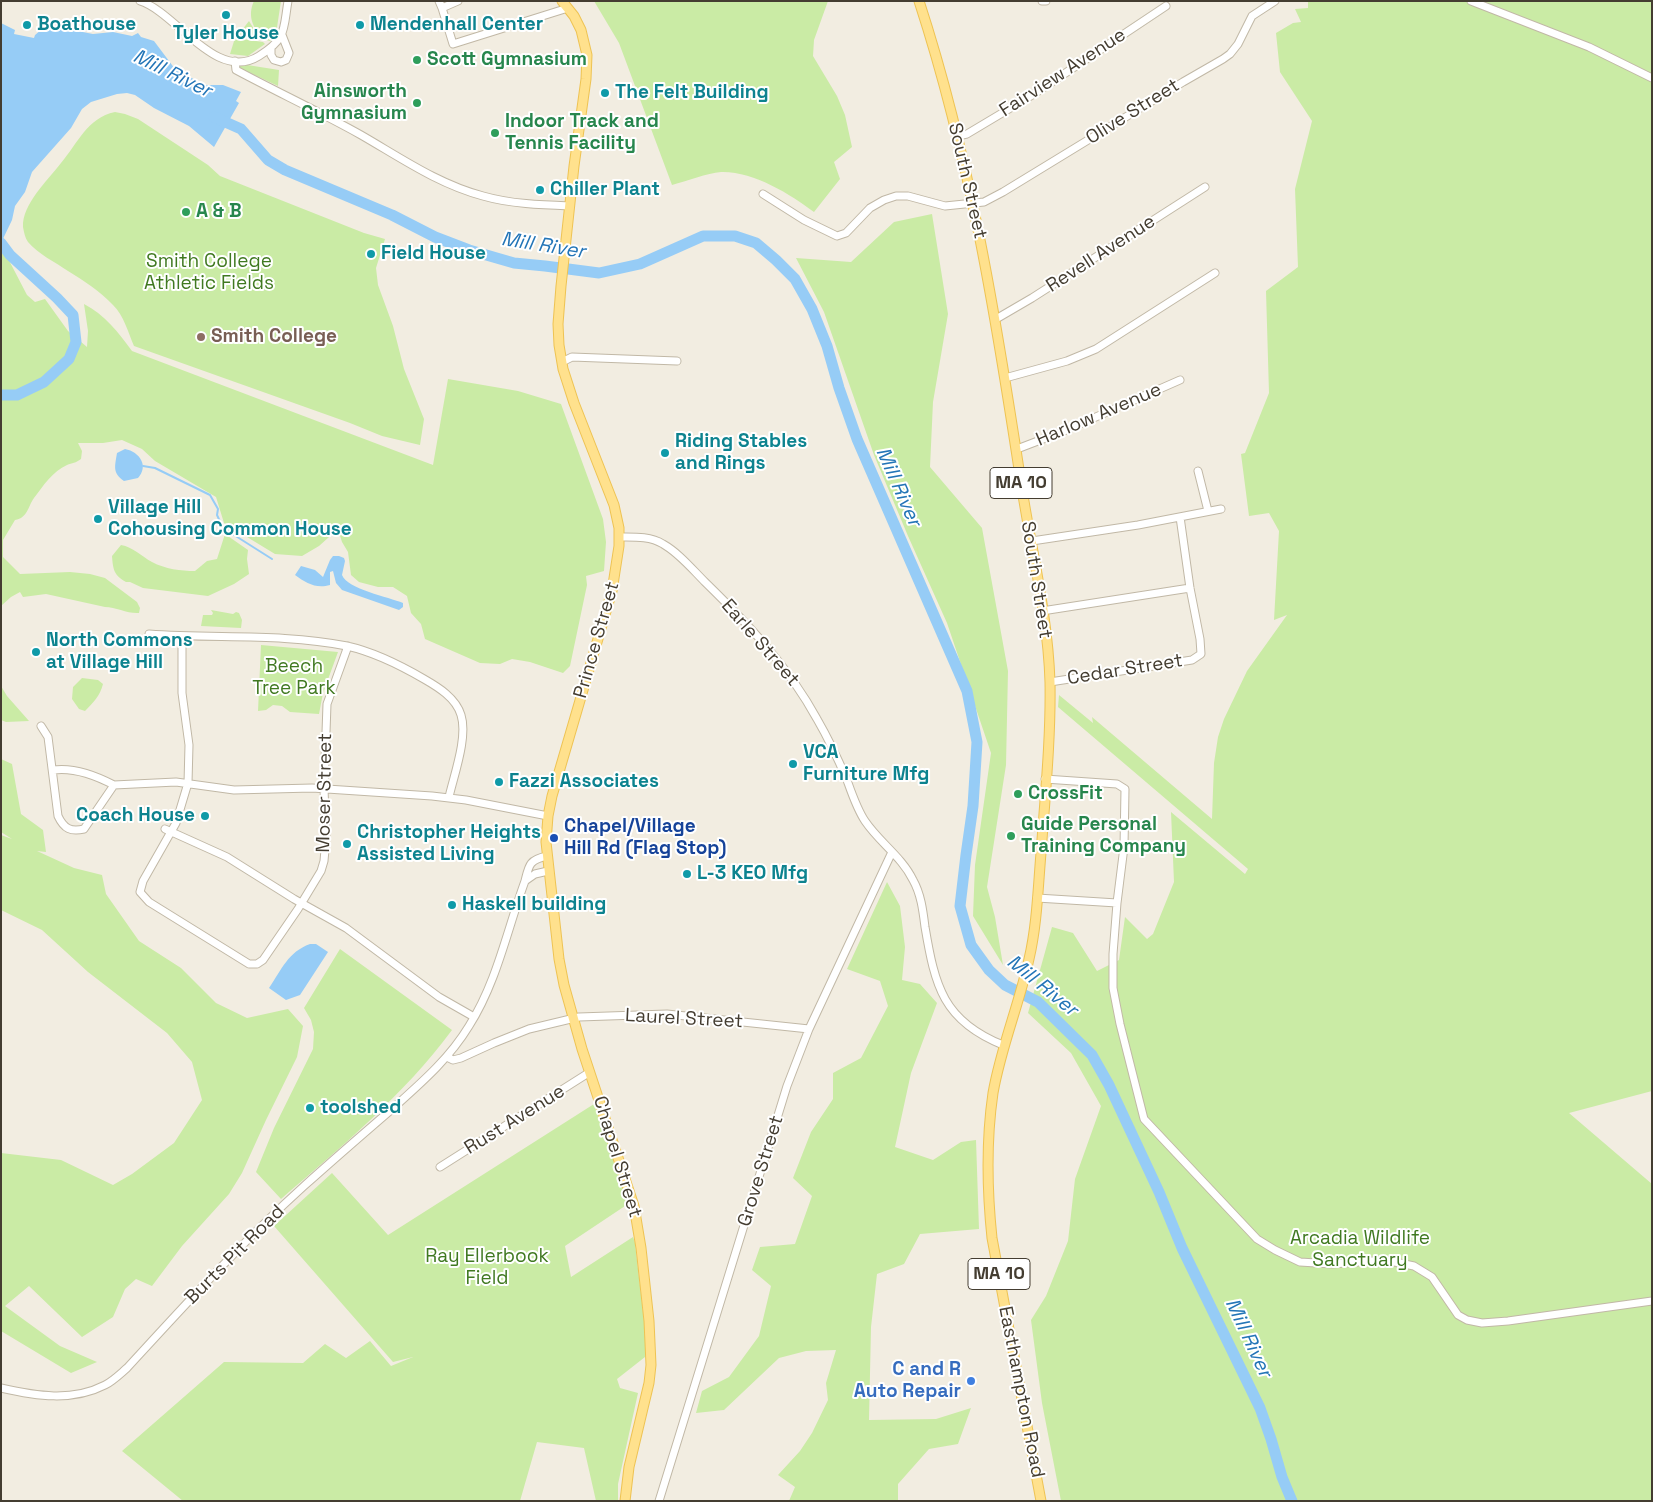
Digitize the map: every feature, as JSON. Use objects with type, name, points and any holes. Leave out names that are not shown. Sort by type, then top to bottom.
[{"type":"main road","name":"South Street","points":[[919,1],[939,63],[958,136],[996,319],[1032,540],[1050,682],[1037,898],[1032,945],[1026,973],[1003,1045]]},
{"type":"main road","name":"Prince Street","points":[[548,816],[612,591],[619,555],[619,537],[614,506],[574,403],[562,362],[558,335],[561,286],[586,79],[587,55],[581,30],[565,5]]},
{"type":"main road","name":"Chapel Street","points":[[548,816],[546,842],[548,871],[559,959],[573,1018],[634,1206],[641,1248],[651,1342],[651,1366],[649,1383],[629,1467],[625,1501]]},
{"type":"main road","name":"Easthampton Road","points":[[1003,1045],[990,1115],[989,1208],[992,1238],[1042,1501]]},
{"type":"street","points":[[140,1],[161,11],[206,50],[217,56],[235,61],[251,60],[271,48],[279,40],[282,35],[288,1]]},
{"type":"street","points":[[458,1],[441,4],[453,44],[565,5]]},
{"type":"street","name":"Olive Street","points":[[762,194],[804,220],[837,236],[846,233],[865,213],[877,204],[896,196],[908,196],[945,206],[984,202],[1004,192],[1223,59],[1238,44],[1252,16],[1275,1]]},
{"type":"street","points":[[1471,1],[1589,47],[1652,78]]},
{"type":"street","name":"Fairview Avenue","points":[[958,136],[967,134],[1034,94],[1166,6]]},
{"type":"street","points":[[271,48],[271,55],[274,60],[281,62],[286,60],[288,51],[282,35]]},
{"type":"street","points":[[235,61],[234,67],[237,71],[322,114],[417,169],[442,181],[474,194],[505,201],[570,206]]},
{"type":"street","name":"Revell Avenue","points":[[996,319],[1205,187]]},
{"type":"street","points":[[1006,378],[1058,364],[1096,349],[1215,273]]},
{"type":"street","points":[[562,362],[572,357],[677,361]]},
{"type":"street","name":"Harlow Avenue","points":[[1017,449],[1064,431],[1180,380]]},
{"type":"street","points":[[1198,471],[1208,511]]},
{"type":"street","points":[[1032,540],[1138,525],[1221,509]]},
{"type":"street","points":[[1042,610],[1190,588],[1180,517]]},
{"type":"street","name":"Earle Street","points":[[619,537],[640,537],[654,540],[673,551],[752,628],[801,691],[817,718],[866,823],[906,869],[918,892],[931,964],[944,999],[972,1028],[986,1038],[1003,1045]]},
{"type":"street","name":"Cedar Street","points":[[1050,682],[1192,660],[1199,656],[1201,652],[1200,642],[1190,588]]},
{"type":"street","points":[[149,634],[182,636],[225,635],[293,639],[348,646],[388,660],[411,671],[448,696],[457,706],[463,723],[462,738],[449,797]]},
{"type":"street","points":[[182,636],[182,693],[189,745],[188,783],[168,831],[227,857],[346,928],[439,997],[474,1018]]},
{"type":"street","name":"Moser Street","points":[[168,831],[143,881],[140,892],[149,902],[249,964],[257,964],[263,960],[302,903],[321,871],[324,861],[326,838],[324,789],[327,704],[348,646]]},
{"type":"street","points":[[41,726],[48,737],[58,816],[61,823],[67,828],[76,831],[84,829],[114,785]]},
{"type":"street","points":[[53,770],[66,768],[114,785],[163,781],[234,790],[324,789],[449,797],[548,816]]},
{"type":"street","points":[[1045,779],[1117,784],[1125,789],[1124,847],[1113,954],[1113,988],[1144,1119],[1257,1239],[1300,1262],[1332,1264],[1385,1260],[1414,1266],[1432,1277],[1458,1315],[1466,1320],[1482,1323],[1652,1301]]},
{"type":"street","name":"Grove Street","points":[[659,1501],[787,1086],[809,1030],[892,852]]},
{"type":"street","points":[[447,1058],[474,1018],[486,994],[525,882],[528,866],[533,860],[547,856]]},
{"type":"street","points":[[525,882],[536,874],[548,871]]},
{"type":"street","points":[[1037,898],[1117,903]]},
{"type":"street","name":"Laurel Street","points":[[447,1058],[454,1060],[461,1058],[529,1029],[573,1018],[649,1013],[809,1030]]},
{"type":"street","name":"Burts Pit Road","points":[[1,1388],[49,1396],[68,1396],[93,1390],[107,1384],[127,1368],[236,1250],[264,1223],[447,1058]]},
{"type":"street","name":"Rust Avenue","points":[[440,1167],[590,1072]]},
{"type":"green space","points":[[254,1],[281,1],[276,34],[270,41],[263,39],[256,31],[252,22],[251,12]]},
{"type":"green space","points":[[594,1],[828,1],[814,40],[813,56],[837,96],[845,115],[852,147],[834,162],[840,179],[814,212],[782,191],[746,175],[721,172],[703,175],[672,185],[619,43]]},
{"type":"green space","name":"Arcadia Wildlife Sanctuary","points":[[1308,1],[1652,1],[1652,1091],[1569,1113],[1652,1184],[1652,1501],[1061,1501],[1042,1403],[1031,1320],[1046,1296],[1068,1241],[1075,1179],[1101,1106],[1071,1053],[1028,1013],[1052,927],[1073,933],[1097,971],[1119,960],[1125,917],[1147,939],[1153,934],[1174,882],[1171,812],[1245,874],[1248,869],[1058,707],[1059,695],[1093,723],[1092,717],[1212,819],[1214,763],[1218,737],[1224,719],[1247,671],[1287,615],[1274,620],[1279,531],[1269,513],[1249,516],[1241,454],[1245,453],[1269,393],[1266,291],[1298,267],[1295,189],[1312,121],[1280,72],[1276,33],[1293,23],[1301,22],[1295,9],[1308,8]]},
{"type":"green space","points":[[249,21],[260,39],[238,35]]},
{"type":"green space","points":[[235,38],[263,42],[265,44],[248,56],[230,54]]},
{"type":"green space","points":[[241,64],[279,70],[278,86],[240,68]]},
{"type":"green space","name":"Smith College Athletic Fields","points":[[115,112],[138,119],[208,165],[220,176],[364,233],[385,239],[376,268],[378,285],[393,326],[404,369],[424,419],[420,445],[382,436],[134,346],[120,314],[108,300],[86,282],[42,254],[28,242],[23,227],[24,218],[31,201],[84,132],[97,120]]},
{"type":"green space","points":[[932,214],[948,314],[933,402],[930,467],[982,528],[1008,671],[1006,765],[987,887],[995,917],[1003,965],[973,916],[975,865],[991,753],[947,623],[874,455],[824,312],[796,258],[851,262],[894,222]]},
{"type":"green space","points":[[1,245],[27,295],[35,302],[45,299],[68,331],[87,347],[88,331],[84,304],[105,319],[132,351],[433,465],[448,379],[518,391],[561,404],[603,519],[606,542],[604,571],[586,576],[587,585],[570,666],[563,673],[530,662],[512,659],[500,664],[480,663],[425,639],[421,624],[411,613],[407,596],[393,587],[378,587],[359,582],[351,575],[348,552],[342,542],[338,529],[319,546],[302,556],[275,554],[224,523],[216,497],[155,461],[142,449],[122,440],[103,443],[78,443],[82,451],[81,459],[67,465],[53,475],[34,498],[23,517],[15,520],[3,540],[3,557],[20,574],[70,572],[105,578],[137,602],[140,608],[139,613],[46,594],[23,597],[20,592],[1,606]]},
{"type":"green space","points":[[225,534],[248,550],[249,574],[234,584],[208,596],[143,588],[126,582],[114,569],[112,556],[121,545],[162,566],[195,571],[207,561],[217,559]]},
{"type":"green space","points":[[211,610],[233,614],[239,613],[242,620],[241,628],[201,626],[203,615],[212,615]]},
{"type":"green space","name":"Beech Tree Park","points":[[261,645],[338,652],[323,693],[319,714],[290,712],[282,706],[273,705],[266,710],[258,711]]},
{"type":"green space","points":[[82,678],[98,680],[103,684],[98,696],[85,711],[79,709],[72,699],[73,687]]},
{"type":"green space","points":[[1,686],[7,696],[29,721],[6,722],[1,720]]},
{"type":"green space","points":[[1,759],[12,764],[21,814],[43,830],[46,852],[37,851],[74,868],[102,875],[106,894],[139,941],[181,968],[216,1003],[247,1018],[288,1009],[303,1026],[297,1057],[242,1173],[229,1194],[182,1246],[152,1286],[136,1279],[125,1289],[113,1317],[82,1337],[29,1286],[5,1306],[60,1346],[97,1362],[71,1373],[1,1331],[1,1153],[61,1160],[113,1185],[132,1174],[174,1143],[202,1100],[192,1062],[167,1033],[88,972],[42,930],[1,910],[1,835],[12,839],[1,832]]},
{"type":"green space","points":[[887,882],[900,906],[905,947],[902,980],[920,984],[937,1003],[911,1073],[895,1147],[933,1160],[961,1142],[976,1140],[979,1229],[920,1234],[904,1264],[877,1274],[871,1327],[869,1420],[936,1419],[971,1408],[958,1444],[929,1449],[898,1484],[898,1501],[789,1501],[795,1487],[778,1475],[800,1451],[812,1433],[828,1400],[826,1383],[836,1350],[806,1351],[779,1358],[724,1410],[696,1413],[702,1391],[729,1377],[759,1336],[771,1286],[752,1270],[760,1247],[795,1244],[812,1196],[793,1178],[811,1132],[833,1099],[833,1073],[861,1058],[888,1006],[880,981],[847,969]]},
{"type":"green space","points":[[340,949],[452,1030],[393,1098],[281,1199],[256,1172],[274,1128],[313,1049],[314,1032],[311,1020],[304,1008]]},
{"type":"green space","name":"Ray Ellerbook Field","points":[[594,1104],[628,1204],[565,1246],[571,1277],[633,1237],[647,1346],[645,1357],[617,1379],[620,1388],[638,1393],[618,1484],[618,1501],[596,1501],[584,1448],[537,1442],[520,1501],[183,1501],[122,1451],[224,1362],[303,1363],[325,1344],[346,1358],[370,1341],[391,1366],[413,1357],[393,1362],[274,1226],[332,1173],[388,1235]]},
{"type":"water","points":[[1,23],[15,30],[14,34],[34,38],[47,25],[93,34],[113,32],[132,36],[138,33],[141,37],[154,41],[175,69],[205,85],[223,85],[241,92],[236,101],[239,103],[214,147],[189,126],[154,108],[135,95],[127,93],[117,94],[91,102],[82,109],[71,128],[32,172],[25,192],[15,206],[12,220],[1,243]]},
{"type":"water","points":[[125,449],[139,456],[143,469],[138,478],[124,481],[116,472],[115,465],[117,453]]},
{"type":"water","points":[[333,556],[344,558],[342,575],[345,580],[369,592],[403,603],[403,607],[399,610],[342,590],[336,583],[333,571],[330,572],[330,585],[325,586],[311,584],[295,575],[301,566],[315,570],[323,577]]},
{"type":"water","points":[[316,944],[328,952],[300,995],[286,1000],[269,988],[291,956],[302,947]]},
{"type":"waterway","name":"Mill River","points":[[214,117],[241,129],[268,160],[285,170],[392,215],[435,237],[469,250],[514,263],[599,273],[640,264],[703,236],[735,236],[756,243],[795,279],[812,309],[827,346],[857,439],[967,691],[977,742],[973,806],[960,906],[971,945],[989,970],[1005,985],[1038,1002],[1092,1055],[1109,1085],[1159,1192],[1182,1248],[1260,1408],[1282,1477],[1292,1501]]},
{"type":"waterway","name":"Mill River","points":[[1,243],[10,255],[73,315],[76,342],[69,359],[44,382],[17,395],[1,395]]},
{"type":"waterway","points":[[143,466],[155,468],[210,495],[218,509],[217,515],[223,528],[272,559]]},
{"type":"place","name":"Tyler House","points":[[226,15]]},
{"type":"place","name":"Boathouse","points":[[27,25]]},
{"type":"place","name":"Mendenhall Center","points":[[360,25]]},
{"type":"place","name":"Scott Gymnasium","points":[[417,60]]},
{"type":"place","name":"The Felt Building","points":[[605,93]]},
{"type":"place","name":"Ainsworth Gymnasium","points":[[417,103]]},
{"type":"place","name":"Indoor Track and Tennis Facility","points":[[495,133]]},
{"type":"place","name":"Chiller Plant","points":[[540,190]]},
{"type":"place","name":"A & B","points":[[186,212]]},
{"type":"place","name":"Field House","points":[[371,254]]},
{"type":"place","name":"Smith College","points":[[201,337]]},
{"type":"place","name":"Riding Stables and Rings","points":[[665,453]]},
{"type":"place","name":"Village Hill Cohousing Common House","points":[[98,519]]},
{"type":"place","name":"North Commons at Village Hill","points":[[36,652]]},
{"type":"place","name":"VCA Furniture Mfg","points":[[793,764]]},
{"type":"place","name":"Fazzi Associates","points":[[499,782]]},
{"type":"place","name":"CrossFit","points":[[1018,794]]},
{"type":"place","name":"Coach House","points":[[205,816]]},
{"type":"place","name":"Guide Personal Training Company","points":[[1011,836]]},
{"type":"place","name":"Chapel/Village Hill Rd (Flag Stop)","points":[[554,838]]},
{"type":"place","name":"Christopher Heights Assisted Living","points":[[347,844]]},
{"type":"place","name":"L-3 KEO Mfg","points":[[687,874]]},
{"type":"place","name":"Haskell building","points":[[452,905]]},
{"type":"place","name":"toolshed","points":[[310,1108]]},
{"type":"place","name":"C and R Auto Repair","points":[[971,1381]]}]
